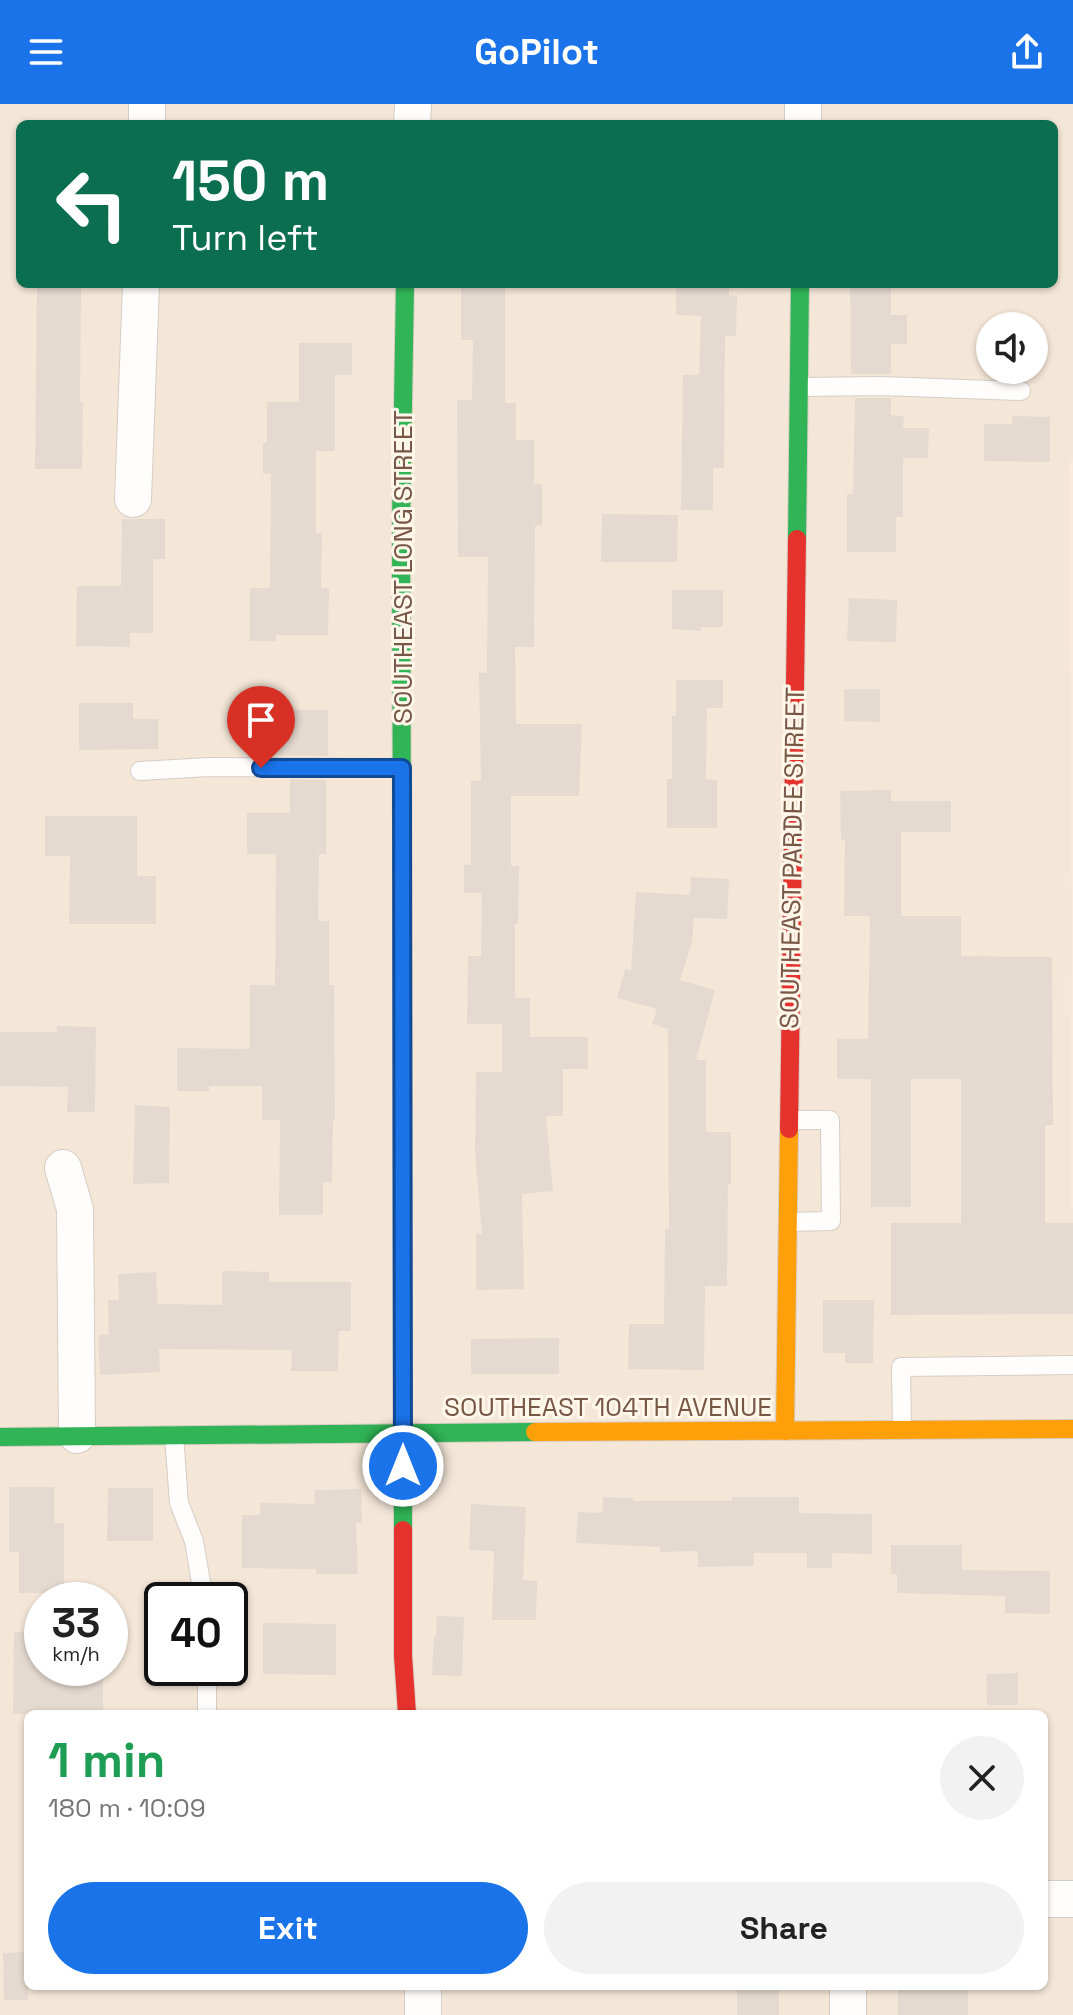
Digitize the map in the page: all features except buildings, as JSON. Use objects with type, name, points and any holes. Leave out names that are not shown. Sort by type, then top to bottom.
[{"type":"street","points":[[133,499],[141,288]]},
{"type":"street","name":"SOUTHEAST LONG STREET","points":[[405,288],[401,525],[402,1434],[403,1656],[407,1710]]},
{"type":"street","name":"SOUTHEAST PARDEE STREET","points":[[785,1431],[800,288]]},
{"type":"street","points":[[63,1168],[75,1209],[77,1435]]},
{"type":"street","name":"SOUTHEAST 104TH AVENUE","points":[[0,1437],[1073,1429]]},
{"type":"street","points":[[1048,1899],[1073,1899]]},
{"type":"street","points":[[423,1990],[423,2015]]},
{"type":"street","points":[[848,1990],[848,2015]]},
{"type":"lane","points":[[799,387],[882,386],[1021,391]]},
{"type":"lane","points":[[140,771],[209,767],[402,768]]},
{"type":"lane","points":[[788,1222],[831,1221],[830,1120],[789,1120]]},
{"type":"lane","points":[[902,1430],[901,1367],[1073,1365]]},
{"type":"lane","points":[[174,1435],[179,1503],[194,1541],[201,1582]]},
{"type":"lane","points":[[207,1686],[207,1710]]},
{"type":"shaded area","points":[[0,104],[1073,104],[1073,461],[1070,461],[1073,2015],[0,2015]]},
{"type":"shaded area","points":[[1069,461],[1073,461],[1073,1209],[1071,1209]]},
{"type":"traffic: fast","points":[[402,861],[401,525],[405,288]]},
{"type":"traffic: fast","points":[[797,539],[800,288]]},
{"type":"traffic: fast","points":[[402,1214],[403,1530]]},
{"type":"traffic: fast","points":[[0,1437],[535,1432]]},
{"type":"traffic: slow","points":[[402,861],[402,1214]]},
{"type":"traffic: slow","points":[[785,1431],[789,1129]]},
{"type":"traffic: slow","points":[[535,1432],[1073,1429]]},
{"type":"traffic: jam","points":[[789,1129],[797,539]]},
{"type":"traffic: jam","points":[[403,1530],[403,1656],[407,1710]]},
{"type":"route","points":[[261,768],[402,768],[403,1466]]}]
